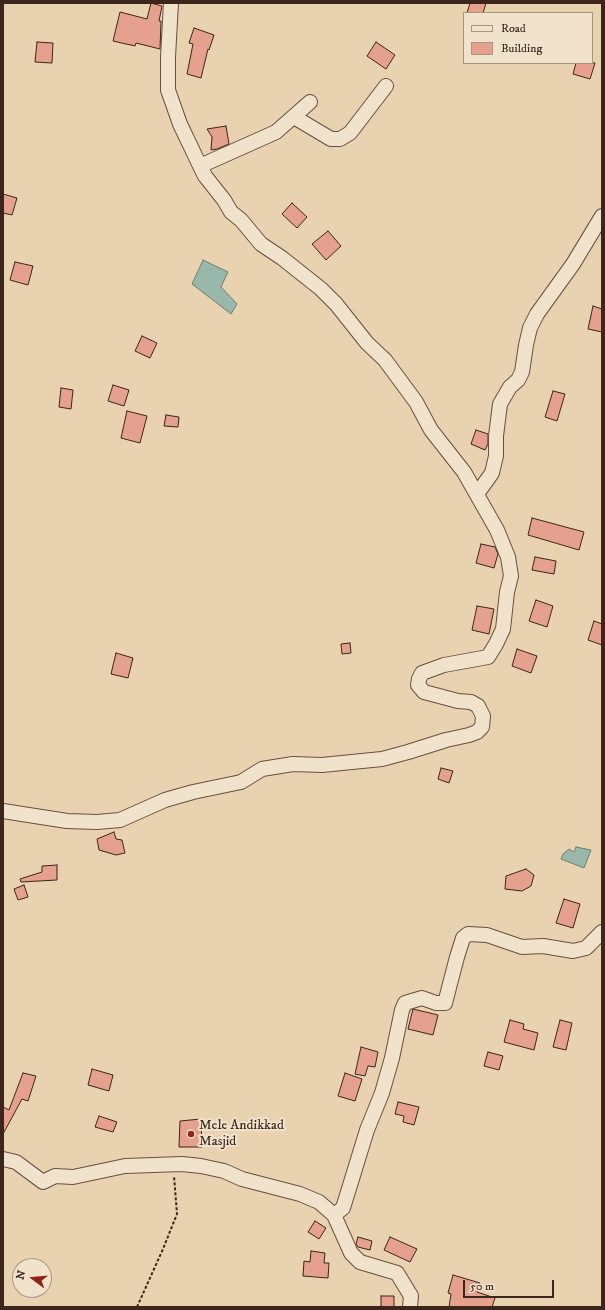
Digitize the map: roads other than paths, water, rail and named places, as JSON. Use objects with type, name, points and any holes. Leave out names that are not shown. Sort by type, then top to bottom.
[{"type":"street","points":[[3,811],[67,821],[97,822],[120,820],[165,800],[193,792],[241,782],[262,769],[293,764],[322,765],[382,759],[469,735],[477,732],[482,726],[483,716],[478,706],[471,702],[458,701],[424,692],[418,685],[419,678],[422,673],[444,665],[488,657],[503,629],[507,592],[511,576],[508,557],[497,530],[464,472],[431,430],[416,402],[385,360],[367,343],[336,304],[321,289],[282,258],[261,244],[241,220],[231,212],[224,200],[205,176],[185,136],[168,90],[171,3]]},
{"type":"street","points":[[294,117],[331,139],[340,139],[350,133],[386,86]]},
{"type":"street","points":[[200,166],[276,132],[310,102]]},
{"type":"street","points":[[477,494],[492,473],[496,456],[496,436],[500,404],[510,387],[518,380],[522,372],[530,328],[573,264],[602,216]]},
{"type":"street","points":[[334,1215],[343,1208],[367,1130],[382,1093],[405,1003],[422,998],[436,1003],[444,1003],[456,957],[463,938],[468,934],[487,935],[522,947],[543,946],[573,951],[586,948],[602,932]]},
{"type":"street","points":[[3,1159],[16,1162],[43,1182],[55,1176],[73,1177],[125,1166],[201,1166],[224,1172],[242,1179],[300,1194],[319,1202],[334,1215],[351,1253],[360,1262],[397,1273],[411,1296],[410,1307]]},
{"type":"place","name":"Mele Andikkad Masjid","points":[[191,1134]]}]
